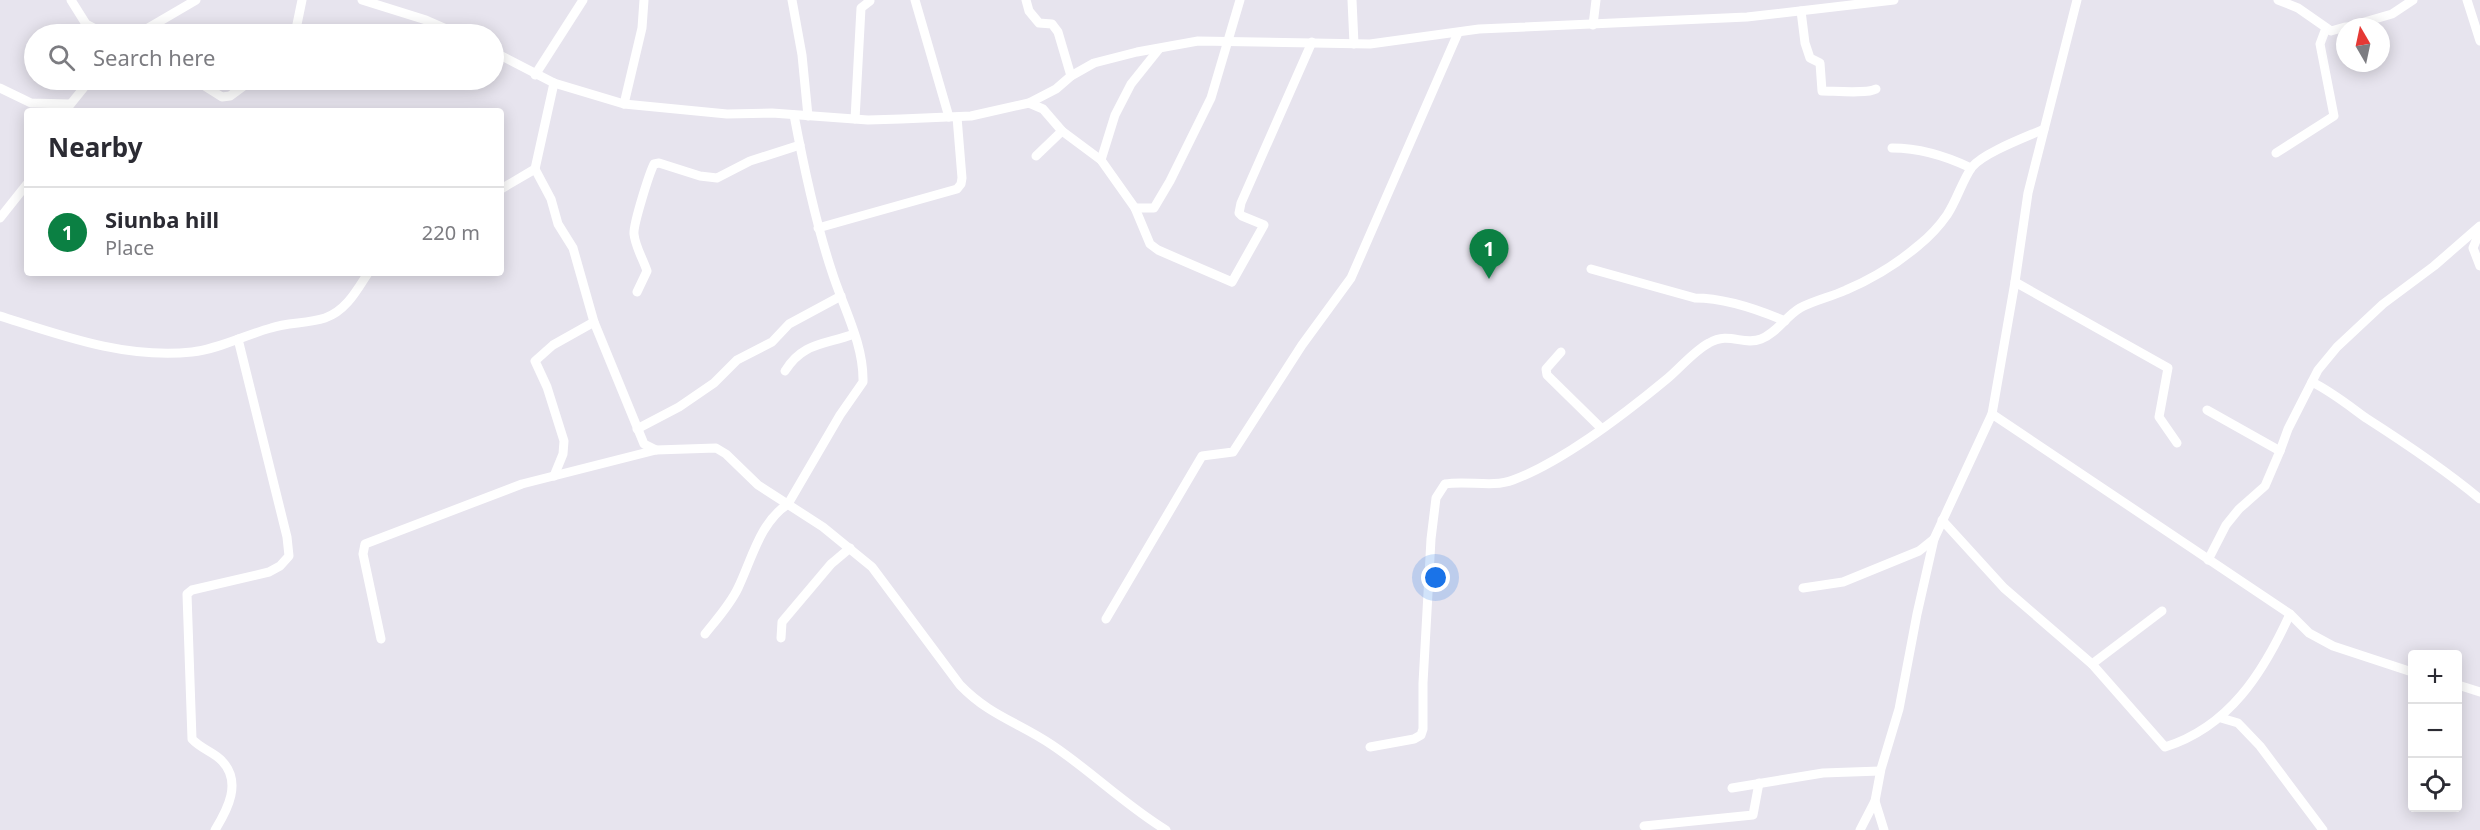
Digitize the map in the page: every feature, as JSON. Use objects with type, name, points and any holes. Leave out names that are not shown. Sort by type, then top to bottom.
[{"type":"street","points":[[71,0],[86,24]]},
{"type":"street","points":[[155,24],[196,0]]},
{"type":"street","points":[[297,24],[302,0]]},
{"type":"street","points":[[362,0],[435,24]]},
{"type":"street","points":[[535,75],[583,0]]},
{"type":"street","points":[[624,104],[642,28],[644,0]]},
{"type":"street","points":[[792,0],[802,55],[808,116]]},
{"type":"street","points":[[818,228],[957,189],[962,184],[953,117],[915,0]]},
{"type":"street","points":[[1026,0],[1029,11],[1039,23],[1052,24],[1058,32],[1071,76]]},
{"type":"street","points":[[1135,208],[1154,208],[1170,181],[1211,98],[1240,0]]},
{"type":"street","points":[[1352,0],[1354,44]]},
{"type":"street","points":[[1593,25],[1596,0]]},
{"type":"street","points":[[504,58],[554,83],[624,104],[727,114],[772,113],[855,119],[953,117],[1029,104],[1094,63],[1137,52],[1198,41],[1378,43],[1479,29],[1747,17],[1894,0]]},
{"type":"street","points":[[1860,830],[1875,801],[1880,771],[1899,709],[1934,539],[1992,414],[2028,193],[2077,0]]},
{"type":"street","points":[[2278,0],[2298,8],[2331,31],[2336,30]]},
{"type":"street","points":[[2378,18],[2392,14],[2414,0]]},
{"type":"street","points":[[2467,0],[2480,41]]},
{"type":"street","points":[[855,119],[861,8],[870,1]]},
{"type":"street","points":[[1801,11],[1807,52],[1810,58],[1820,63],[1822,91],[1870,92],[1876,89]]},
{"type":"street","points":[[2276,153],[2334,116],[2320,44],[2326,28]]},
{"type":"street","points":[[1106,619],[1202,456],[1233,452],[1302,345],[1351,278],[1458,33]]},
{"type":"street","points":[[1029,104],[1043,109],[1062,131],[1101,160],[1135,208],[1150,244],[1158,250],[1232,282],[1264,225],[1242,216],[1239,213],[1241,203],[1312,42]]},
{"type":"street","points":[[1101,160],[1115,115],[1131,84],[1159,49]]},
{"type":"street","points":[[554,83],[535,169],[550,199],[561,230],[573,248],[594,322],[637,429],[644,444],[656,450]]},
{"type":"street","points":[[0,88],[31,103],[67,108],[82,90]]},
{"type":"street","points":[[211,90],[222,97],[230,96],[238,90]]},
{"type":"street","points":[[705,634],[738,589],[754,549],[777,511],[788,504],[840,415],[862,386],[862,368],[854,334],[818,228],[794,115]]},
{"type":"street","points":[[1370,747],[1414,739],[1421,735],[1423,729],[1431,539],[1436,498],[1445,484],[1458,482],[1485,484],[1510,481],[1535,470],[1601,428],[1668,378],[1708,343],[1731,336],[1750,341],[1759,340],[1770,335],[1797,310],[1821,297],[1845,291],[1887,268],[1920,244],[1947,215],[1971,168],[1986,155],[2044,129]]},
{"type":"street","points":[[1036,156],[1062,131]]},
{"type":"street","points":[[637,292],[647,271],[634,238],[634,228],[647,177],[654,164],[658,163],[700,177],[717,178],[750,161],[800,145]]},
{"type":"street","points":[[1892,148],[1905,148],[1942,155],[1971,168]]},
{"type":"street","points":[[504,187],[535,169]]},
{"type":"street","points":[[0,218],[24,188]]},
{"type":"street","points":[[2208,560],[2226,525],[2240,508],[2265,486],[2288,429],[2318,370],[2337,347],[2383,304],[2434,266],[2480,226]]},
{"type":"street","points":[[2480,231],[2473,248],[2480,266]]},
{"type":"street","points":[[1591,269],[1695,298],[1708,298],[1760,310],[1785,321]]},
{"type":"street","points":[[0,316],[93,345],[131,352],[192,352],[291,322],[325,318],[339,310],[352,298],[366,276]]},
{"type":"street","points":[[2015,282],[2168,368],[2159,417],[2177,443]]},
{"type":"street","points":[[637,429],[688,401],[714,382],[737,360],[771,342],[789,324],[841,296]]},
{"type":"street","points":[[554,476],[563,454],[564,441],[547,387],[535,361],[552,345],[594,322]]},
{"type":"street","points":[[785,371],[803,350],[854,334]]},
{"type":"street","points":[[215,830],[224,815],[233,784],[231,773],[222,760],[192,739],[187,594],[192,590],[269,572],[280,566],[290,556],[237,339]]},
{"type":"street","points":[[1561,352],[1546,369],[1547,375],[1601,428]]},
{"type":"street","points":[[2312,382],[2335,393],[2355,410],[2406,444],[2480,499]]},
{"type":"street","points":[[2207,410],[2280,451]]},
{"type":"street","points":[[1992,414],[2290,614],[2309,633],[2333,646],[2408,671]]},
{"type":"street","points":[[381,639],[363,554],[364,544],[522,484],[656,450],[716,448],[722,450],[758,485],[850,548],[872,567],[889,586],[960,685],[975,700],[997,716],[1052,745],[1135,811],[1166,830]]},
{"type":"street","points":[[1942,520],[2004,588],[2092,664],[2165,747],[2179,743],[2221,718],[2244,693],[2274,649],[2290,614]]},
{"type":"street","points":[[1803,588],[1843,582],[1919,551],[1934,539]]},
{"type":"street","points":[[781,638],[782,622],[831,564],[850,548]]},
{"type":"street","points":[[2092,664],[2162,610]]},
{"type":"street","points":[[2462,687],[2480,692]]},
{"type":"street","points":[[2221,718],[2238,723],[2260,746],[2323,830]]},
{"type":"street","points":[[1732,788],[1824,773],[1880,771]]},
{"type":"street","points":[[1644,826],[1753,815],[1759,783]]},
{"type":"street","points":[[1875,801],[1884,830]]},
{"type":"place","name":"Siunba hill","points":[[1489,279]]}]
